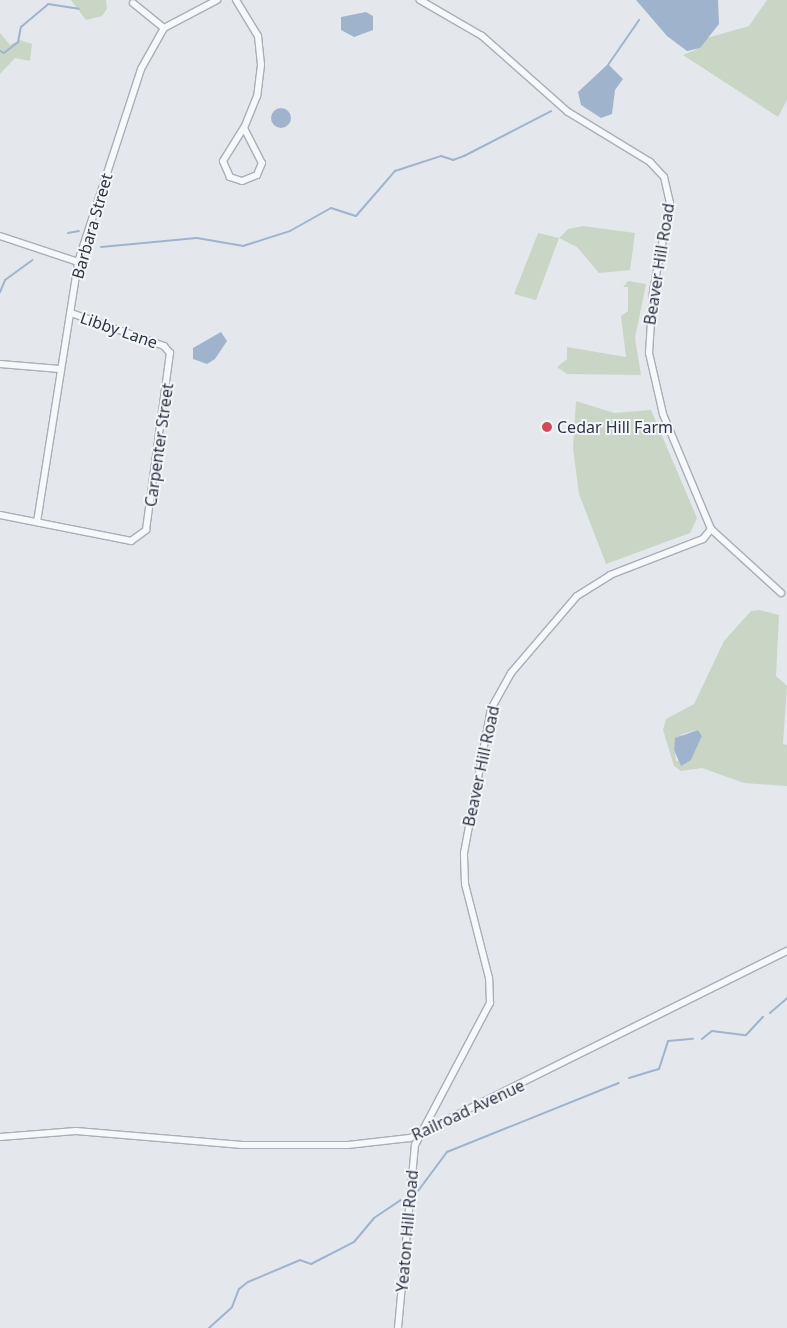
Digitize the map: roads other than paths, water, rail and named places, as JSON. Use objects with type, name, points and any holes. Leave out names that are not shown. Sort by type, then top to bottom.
[{"type":"street","points":[[133,3],[164,28],[217,0]]},
{"type":"street","points":[[236,0],[258,36],[261,65],[257,96],[244,128],[223,161],[230,177],[242,181],[257,175],[262,163],[244,128]]},
{"type":"street","name":"Beaver Hill Road","points":[[419,1135],[490,1003],[489,978],[467,891],[464,853],[482,747],[497,695],[556,618],[586,589],[620,571],[690,546],[711,529],[666,422],[649,353],[653,291],[670,203],[664,178],[650,162],[568,112],[482,36],[420,0]]},
{"type":"street","name":"Barbara Street","points":[[37,522],[78,262],[141,69],[164,28]]},
{"type":"street","points":[[0,236],[78,262]]},
{"type":"street","name":"Libby Lane","points":[[71,313],[167,349]]},
{"type":"street","name":"Carpenter Street","points":[[37,522],[128,541],[139,538],[148,523],[171,358],[167,349]]},
{"type":"street","points":[[0,364],[60,369]]},
{"type":"street","points":[[0,515],[37,522]]},
{"type":"street","points":[[711,529],[781,593]]},
{"type":"street","name":"Railroad Avenue","points":[[0,1138],[76,1131],[198,1144],[336,1146],[419,1135],[787,951]]},
{"type":"street","name":"Yeaton Hill Road","points":[[398,1328],[413,1156],[419,1135]]},
{"type":"water","points":[[636,0],[718,0],[719,24],[700,48],[687,51],[667,36]]},
{"type":"water","points":[[366,12],[373,16],[373,30],[354,37],[341,30],[341,17]]},
{"type":"water","points":[[608,64],[623,79],[615,90],[612,114],[601,118],[581,105],[578,92]]},
{"type":"water","points":[[281,108],[288,111],[291,118],[288,125],[281,128],[274,125],[271,118],[274,111]]},
{"type":"water","points":[[221,332],[227,341],[215,359],[207,364],[193,359],[193,348]]},
{"type":"water","points":[[698,730],[702,736],[691,760],[681,766],[674,750],[675,738]]},
{"type":"waterway","points":[[0,51],[4,53],[18,42],[21,27],[48,4],[79,9]]},
{"type":"waterway","points":[[608,65],[639,20]]},
{"type":"waterway","points":[[101,247],[197,238],[243,246],[290,231],[331,208],[356,216],[395,171],[441,156],[453,160],[464,156],[551,111]]},
{"type":"waterway","points":[[68,233],[79,231]]},
{"type":"waterway","points":[[0,292],[5,280],[33,260]]},
{"type":"waterway","points":[[770,1013],[787,998]]},
{"type":"waterway","points":[[702,1039],[712,1031],[746,1035],[763,1017]]},
{"type":"waterway","points":[[629,1078],[659,1069],[668,1041],[693,1039]]},
{"type":"waterway","points":[[418,1191],[447,1152],[619,1083]]},
{"type":"waterway","points":[[209,1328],[232,1307],[239,1289],[248,1282],[300,1260],[311,1264],[354,1242],[374,1218],[401,1200]]},
{"type":"place","name":"Cedar Hill Farm","points":[[547,427]]}]
